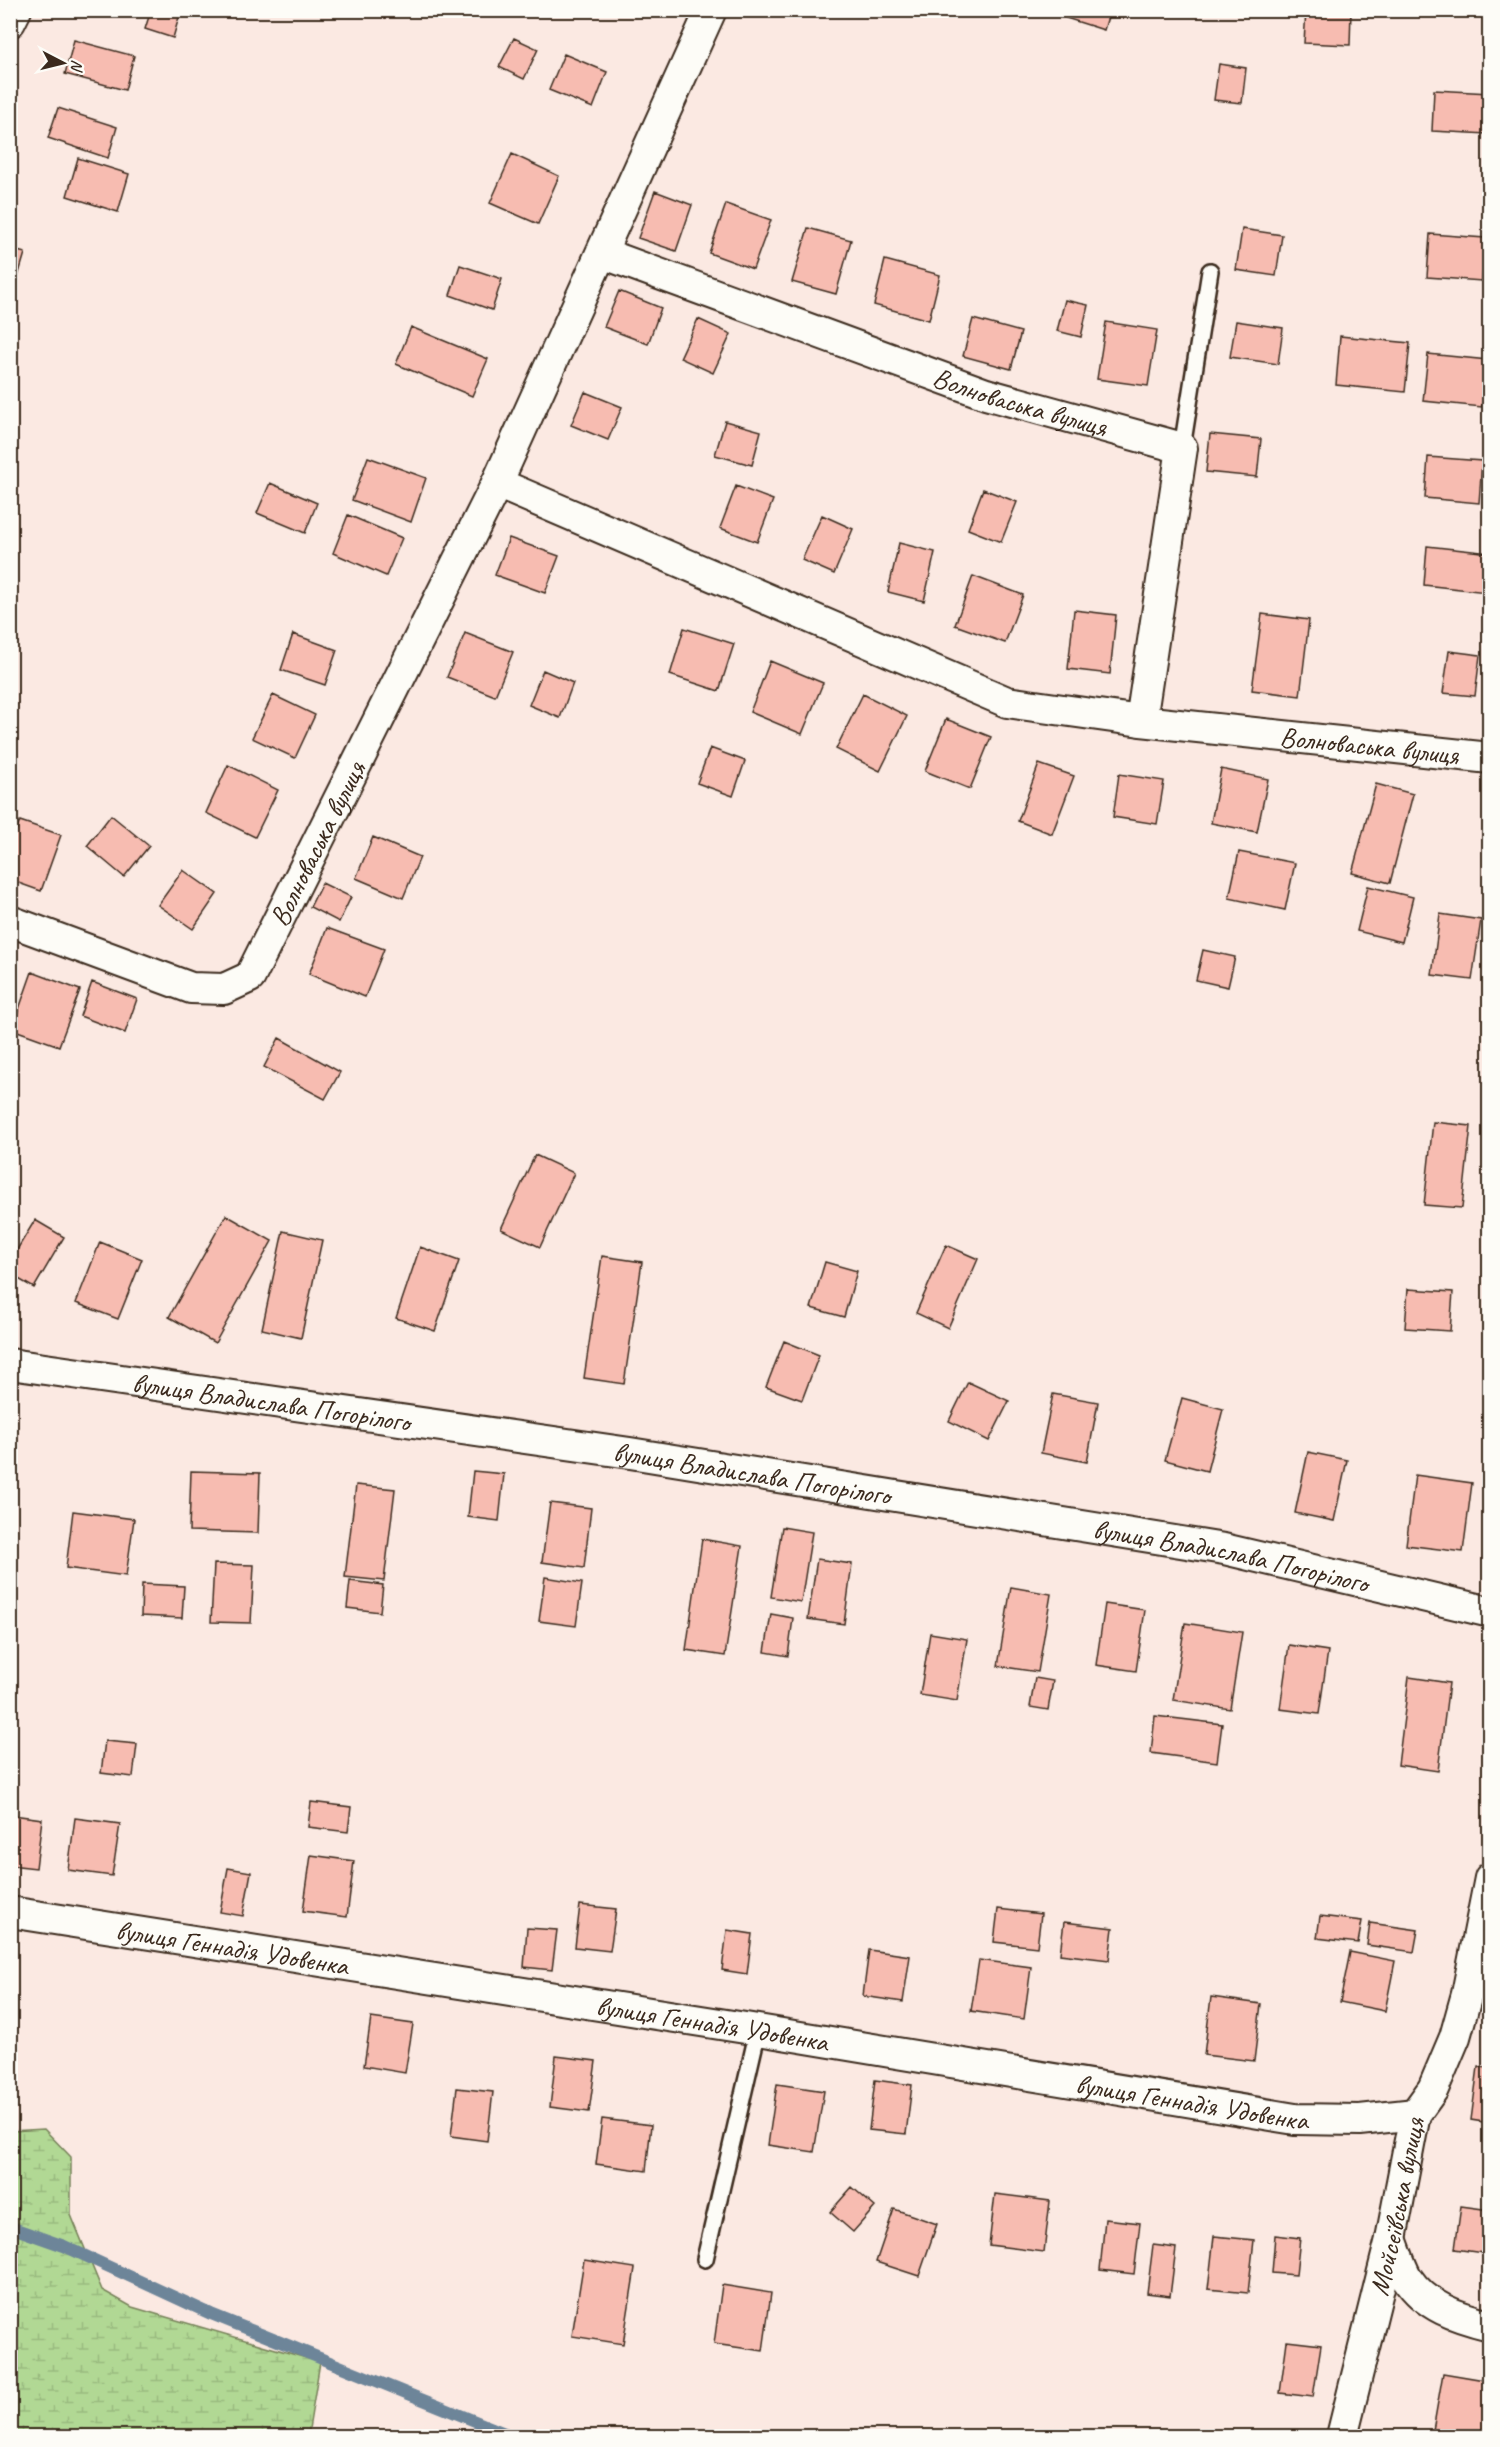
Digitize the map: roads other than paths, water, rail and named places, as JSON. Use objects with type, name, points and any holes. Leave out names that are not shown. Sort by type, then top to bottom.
[{"type":"street","points":[[10,22],[16,10]]},
{"type":"street","name":"Волноваська вулиця","points":[[10,921],[191,988],[224,989],[250,977],[497,483],[711,10]]},
{"type":"street","name":"Волноваська вулиця","points":[[602,253],[986,394],[1182,448]]},
{"type":"street","points":[[1141,721],[1182,448]]},
{"type":"street","name":"Волноваська вулиця","points":[[497,483],[1007,702],[1141,721],[1490,758]]},
{"type":"street","name":"вулиця Владислава Погорілого","points":[[10,1364],[630,1453],[1224,1549],[1490,1612]]},
{"type":"street","name":"Мойсеївська вулиця","points":[[1342,2436],[1391,2239],[1415,2114],[1433,2089],[1455,2037],[1467,1994],[1490,1878]]},
{"type":"street","name":"вулиця Геннадія Удовенка","points":[[10,1912],[758,2030],[1295,2119],[1360,2120],[1415,2114]]},
{"type":"street","points":[[1391,2239],[1407,2277],[1429,2303],[1465,2319],[1490,2325]]},
{"type":"lane","points":[[1182,448],[1210,271]]},
{"type":"lane","points":[[705,2259],[758,2030]]},
{"type":"waterway","points":[[10,2227],[64,2246],[211,2314],[512,2436]]}]
